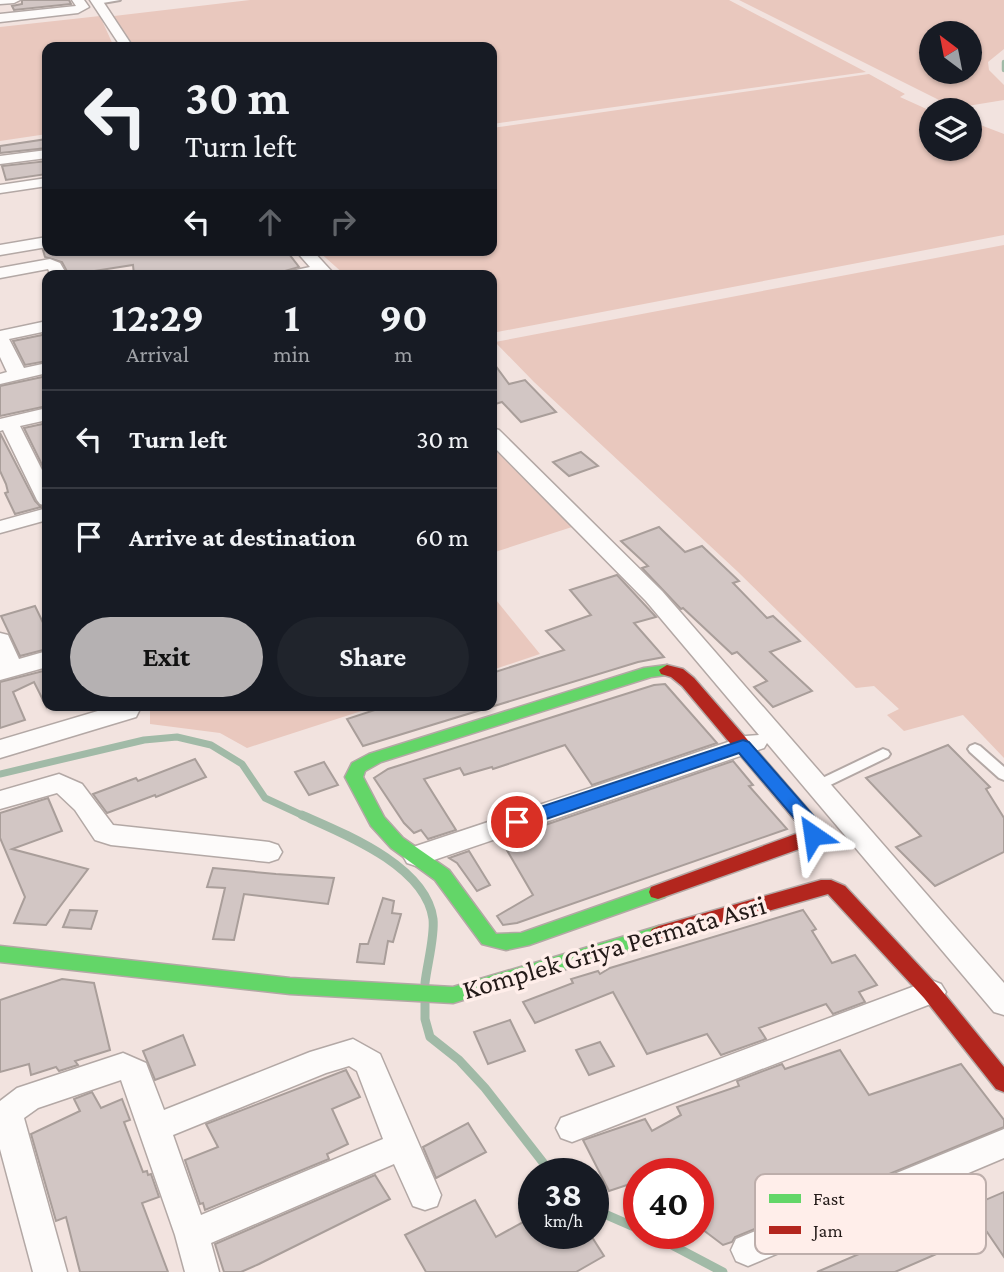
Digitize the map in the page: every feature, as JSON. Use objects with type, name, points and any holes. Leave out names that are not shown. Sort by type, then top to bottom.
[{"type":"street","points":[[0,1],[14,0]]},
{"type":"street","points":[[0,18],[78,9],[83,7],[78,0]]},
{"type":"street","points":[[96,1],[124,42]]},
{"type":"street","points":[[0,160],[42,155]]},
{"type":"street","points":[[0,189],[42,183]]},
{"type":"street","points":[[0,250],[42,243]]},
{"type":"street","points":[[309,256],[322,270]]},
{"type":"street","points":[[0,273],[50,264],[57,270]]},
{"type":"street","points":[[42,327],[0,337],[9,377],[42,369]]},
{"type":"street","points":[[42,415],[5,424],[42,491]]},
{"type":"street","points":[[497,439],[654,596],[1004,1003]]},
{"type":"street","points":[[0,527],[42,515]]},
{"type":"street","points":[[0,640],[5,670],[42,660]]},
{"type":"street","points":[[659,670],[677,673],[683,678],[811,825],[813,831],[810,838],[508,944],[489,939],[442,874],[416,856],[397,843],[377,821],[354,777],[358,767],[366,761],[659,670]]},
{"type":"street","points":[[0,749],[127,711]]},
{"type":"street","points":[[416,856],[773,735]]},
{"type":"street","points":[[0,800],[59,783],[66,785],[76,794],[104,833],[269,852]]},
{"type":"street","name":"Komplek Griya Permata Asri","points":[[0,954],[290,986],[395,994],[453,995],[508,976],[821,887],[831,887],[838,891],[931,992],[1004,1083]]},
{"type":"street","points":[[572,1128],[931,992]]},
{"type":"street","points":[[154,1128],[321,1061],[353,1052],[369,1063],[425,1195]]},
{"type":"street","points":[[50,1272],[8,1121],[10,1111],[28,1098],[122,1066],[135,1072],[192,1235],[202,1272]]},
{"type":"street","points":[[930,1174],[1004,1143]]},
{"type":"street","points":[[192,1235],[402,1146]]},
{"type":"street","points":[[748,1250],[755,1247]]},
{"type":"lane","points":[[96,1],[117,0]]},
{"type":"lane","points":[[975,749],[1004,775]]},
{"type":"lane","points":[[817,786],[883,754]]},
{"type":"shaded area","points":[[250,0],[729,0],[866,72],[497,123],[497,42],[130,42],[114,16]]},
{"type":"shaded area","points":[[739,0],[1004,0],[1004,49],[988,62],[989,70],[1004,85],[1004,100],[982,104],[982,98],[935,98]]},
{"type":"shaded area","points":[[100,16],[112,42],[42,42],[42,135],[0,141],[0,27]]},
{"type":"shaded area","points":[[869,74],[905,94],[900,97],[919,106],[919,161],[982,161],[982,126],[1004,134],[1004,235],[497,332],[497,270],[339,270],[324,256],[497,256],[497,127]]},
{"type":"shaded area","points":[[1004,245],[1004,758],[963,715],[904,731],[887,715],[899,709],[874,686],[856,688],[737,571],[534,382],[497,342]]},
{"type":"shaded area","points":[[497,452],[572,527],[497,551]]},
{"type":"shaded area","points":[[497,601],[540,654],[497,668]]},
{"type":"shaded area","points":[[150,711],[361,711],[247,748],[220,733],[150,724]]},
{"type":"building","points":[[22,0],[69,0],[71,4],[14,10],[12,6],[22,4]]},
{"type":"building","points":[[42,140],[42,149],[0,153],[0,146]]},
{"type":"building","points":[[42,162],[42,175],[6,180],[2,166]]},
{"type":"building","points":[[291,256],[299,267],[288,270],[134,270],[133,265],[101,270],[66,270],[62,262],[45,257]]},
{"type":"building","points":[[42,335],[42,362],[25,365],[13,341]]},
{"type":"building","points":[[497,368],[509,384],[525,380],[556,412],[521,422],[502,402],[497,404]]},
{"type":"building","points":[[42,377],[42,407],[0,416],[0,386]]},
{"type":"building","points":[[42,424],[42,465],[24,428]]},
{"type":"building","points":[[0,433],[35,501],[41,507],[15,514],[5,493],[8,492],[0,471]]},
{"type":"building","points":[[581,452],[598,466],[569,476],[553,462]]},
{"type":"building","points":[[659,527],[685,552],[702,546],[739,581],[733,583],[767,618],[773,616],[800,641],[770,652],[812,691],[773,707],[754,687],[767,681],[737,652],[732,654],[681,609],[642,568],[648,566],[621,541]]},
{"type":"building","points":[[617,575],[656,617],[634,623],[664,657],[638,662],[497,705],[497,671],[564,650],[546,631],[591,615],[570,590]]},
{"type":"building","points":[[35,606],[42,621],[42,650],[20,656],[1,616]]},
{"type":"building","points":[[42,671],[42,698],[34,682],[13,692],[25,720],[0,728],[0,682]]},
{"type":"building","points":[[665,684],[717,743],[592,785],[565,745],[493,769],[492,767],[464,775],[460,768],[424,779],[456,830],[428,839],[421,830],[414,833],[404,823],[374,778],[388,769],[654,685]]},
{"type":"building","points":[[372,711],[478,711],[363,746],[347,719]]},
{"type":"building","points":[[948,745],[990,787],[986,789],[1004,818],[1004,852],[935,886],[896,847],[921,836],[866,778]]},
{"type":"building","points":[[195,759],[206,777],[156,797],[155,795],[107,813],[93,794],[136,778],[138,781]]},
{"type":"building","points":[[733,761],[753,785],[749,786],[787,829],[517,923],[503,925],[497,916],[533,895],[501,840]]},
{"type":"building","points":[[324,762],[338,785],[309,795],[295,772]]},
{"type":"building","points":[[48,798],[62,831],[12,849],[88,869],[46,925],[14,923],[25,897],[0,838],[0,813]]},
{"type":"building","points":[[469,851],[490,885],[477,891],[457,863],[449,858]]},
{"type":"building","points":[[213,868],[334,878],[328,904],[244,894],[234,940],[213,939],[225,888],[207,887]]},
{"type":"building","points":[[383,898],[394,901],[392,913],[401,914],[393,942],[388,941],[384,964],[357,962],[360,944],[368,944]]},
{"type":"building","points":[[70,910],[97,911],[91,929],[63,927]]},
{"type":"building","points":[[803,910],[816,929],[812,931],[832,963],[855,955],[877,985],[859,992],[865,1002],[833,1014],[826,1004],[759,1028],[766,1039],[721,1055],[707,1034],[647,1054],[613,992],[535,1023],[523,1002],[573,983],[571,979],[598,971],[600,974],[610,968]]},
{"type":"building","points":[[62,979],[94,983],[110,1050],[75,1061],[78,1065],[59,1071],[56,1067],[31,1075],[29,1064],[0,1072],[0,1000]]},
{"type":"building","points":[[510,1020],[525,1051],[488,1064],[474,1032]]},
{"type":"building","points":[[183,1035],[195,1065],[155,1080],[143,1051]]},
{"type":"building","points":[[600,1042],[614,1066],[589,1075],[576,1050]]},
{"type":"building","points":[[840,1050],[869,1095],[961,1064],[1004,1120],[1004,1127],[889,1174],[755,1174],[755,1229],[723,1245],[714,1238],[714,1158],[623,1158],[623,1186],[609,1191],[609,1158],[592,1158],[583,1140],[645,1119],[652,1131],[681,1115],[677,1107],[739,1086],[737,1081],[782,1064],[785,1069]]},
{"type":"building","points":[[346,1070],[360,1097],[332,1109],[348,1144],[327,1154],[329,1159],[205,1210],[203,1203],[200,1204],[185,1160],[218,1147],[206,1124]]},
{"type":"building","points":[[92,1092],[101,1108],[122,1099],[130,1120],[124,1122],[143,1172],[151,1174],[159,1197],[142,1203],[168,1272],[80,1272],[66,1217],[56,1221],[31,1134],[80,1111],[74,1099]]},
{"type":"building","points":[[468,1123],[486,1152],[436,1178],[423,1147]]},
{"type":"building","points":[[375,1175],[390,1199],[241,1272],[224,1272],[215,1244]]},
{"type":"building","points":[[1004,1192],[1004,1257],[986,1232],[986,1200]]},
{"type":"building","points":[[475,1200],[496,1237],[518,1225],[518,1249],[600,1249],[604,1256],[576,1272],[426,1272],[405,1235]]},
{"type":"building","points":[[859,1254],[936,1254],[895,1272],[817,1272]]},
{"type":"waterway","points":[[1004,62],[1004,70]]},
{"type":"waterway","points":[[0,774],[144,740],[177,737],[211,745],[242,764],[265,798],[306,817]]},
{"type":"waterway","points":[[302,815],[381,854],[416,883],[427,900],[433,919],[425,983]]},
{"type":"waterway","points":[[425,1002],[425,1019],[430,1037],[459,1060],[485,1088],[540,1158]]},
{"type":"waterway","points":[[609,1216],[623,1222]]},
{"type":"waterway","points":[[679,1249],[723,1272]]},
{"type":"traffic: fast","points":[[658,892],[522,940],[498,942],[489,939],[442,875],[397,843],[377,821],[354,777],[358,767],[375,758],[650,672],[667,670]]},
{"type":"traffic: fast","points":[[0,954],[290,986],[453,995],[659,934]]},
{"type":"traffic: jam","points":[[658,892],[810,838],[813,831],[811,825],[688,682],[677,673],[667,670]]},
{"type":"traffic: jam","points":[[659,934],[821,887],[831,887],[838,891],[931,992],[1004,1083]]},
{"type":"route","points":[[517,822],[743,746],[811,825],[813,835]]}]
